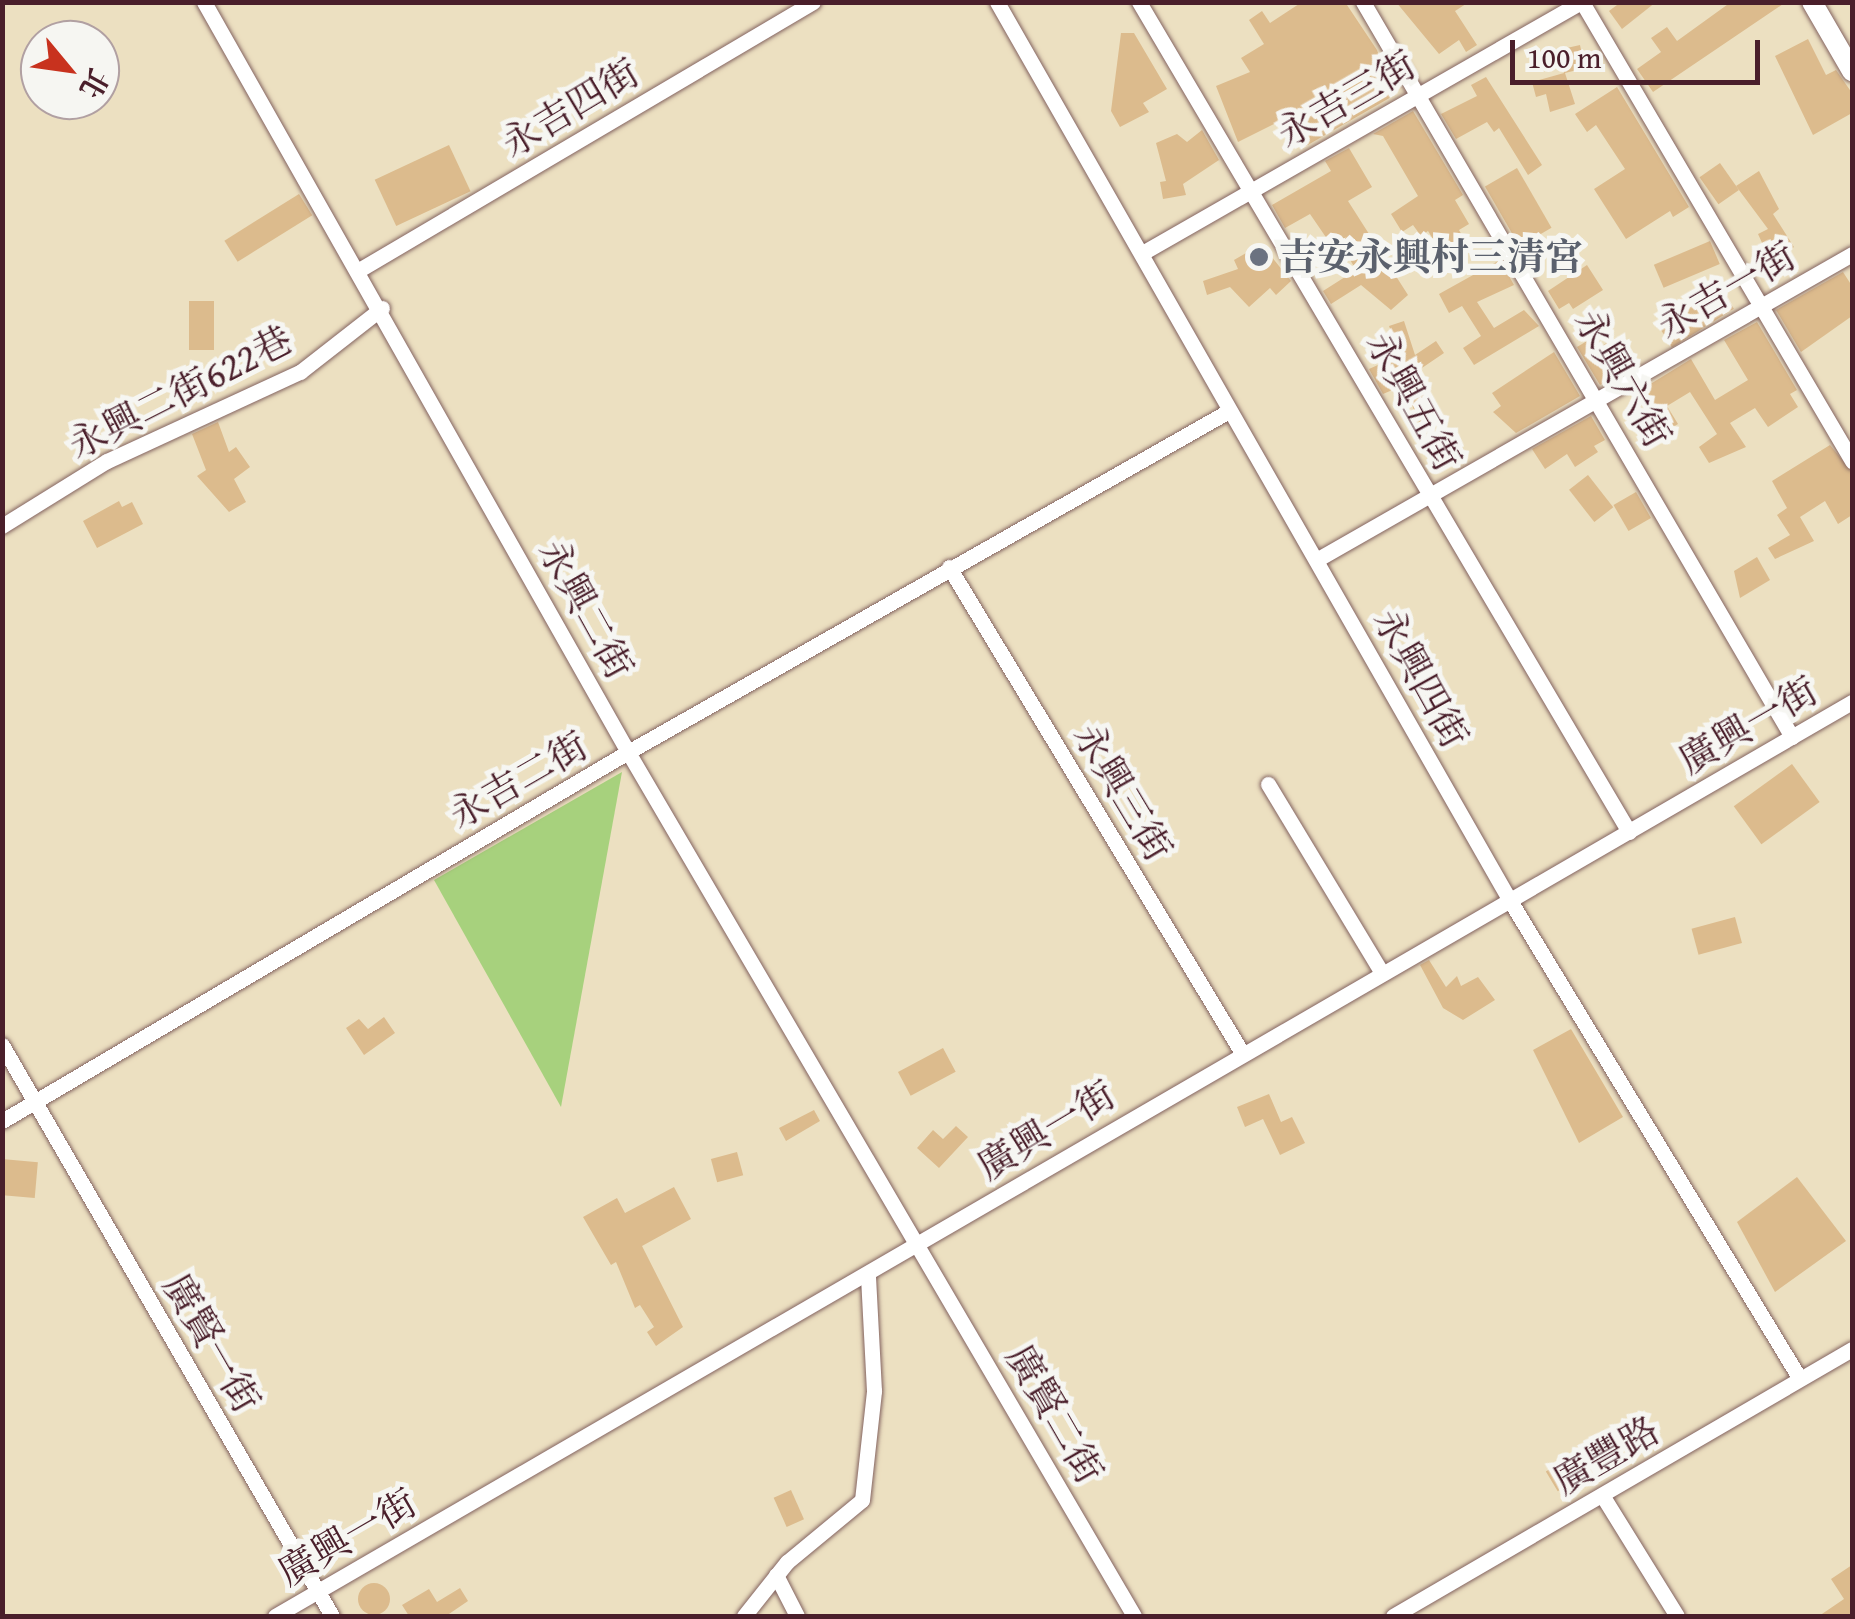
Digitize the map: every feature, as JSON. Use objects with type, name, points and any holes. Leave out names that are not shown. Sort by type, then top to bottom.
[{"type":"street","name":"永興二街","points":[[204,2],[382,308],[628,752],[919,1244]]},
{"type":"street","name":"永吉四街","points":[[359,270],[813,2]]},
{"type":"street","name":"永興四街","points":[[998,2],[1144,252],[1227,412],[1318,559],[1509,899],[1800,1379]]},
{"type":"street","name":"永興五街","points":[[1139,2],[1629,832]]},
{"type":"street","name":"永興六街","points":[[1363,2],[1600,401],[1792,737]]},
{"type":"street","name":"永吉三街","points":[[1144,252],[1581,2]]},
{"type":"street","points":[[1581,2],[1852,461]]},
{"type":"street","points":[[1812,2],[1852,71]]},
{"type":"street","name":"永吉一街","points":[[1318,559],[1852,254]]},
{"type":"street","name":"永興二街622巷","points":[[2,526],[107,462],[300,372],[382,308]]},
{"type":"street","name":"永吉二街","points":[[2,1121],[628,752],[1227,412]]},
{"type":"street","name":"永興三街","points":[[949,567],[1241,1050]]},
{"type":"street","name":"廣興一街","points":[[274,1616],[868,1276],[1241,1050],[1852,702]]},
{"type":"street","points":[[1268,784],[1381,971]]},
{"type":"street","name":"廣賢一街","points":[[2,1046],[332,1616]]},
{"type":"street","name":"廣賢二街","points":[[919,1244],[1134,1616]]},
{"type":"street","points":[[744,1616],[776,1576],[862,1500],[874,1390],[868,1276]]},
{"type":"street","name":"廣豐路","points":[[1393,1616],[1852,1349]]},
{"type":"street","points":[[1602,1496],[1677,1616]]},
{"type":"street","points":[[776,1576],[797,1616]]},
{"type":"green space","points":[[622,772],[561,1107],[434,880]]},
{"type":"building","points":[[1302,2],[1345,2],[1377,50],[1393,96],[1306,146],[1288,117],[1238,142],[1216,86],[1250,72],[1241,58],[1264,44],[1249,20],[1262,11],[1270,23]]},
{"type":"building","points":[[1396,2],[1469,2],[1455,11],[1477,45],[1466,52],[1459,40],[1439,54]]},
{"type":"building","points":[[1621,2],[1656,2],[1622,29],[1609,11]]},
{"type":"building","points":[[1731,2],[1786,2],[1653,92],[1637,69],[1661,52],[1651,38],[1667,27],[1677,41]]},
{"type":"building","points":[[1121,33],[1134,33],[1167,89],[1143,103],[1149,112],[1120,127],[1111,111]]},
{"type":"building","points":[[1808,39],[1826,75],[1836,70],[1852,93],[1852,113],[1813,135],[1775,56]]},
{"type":"building","points":[[1580,45],[1585,68],[1565,73],[1575,104],[1550,112],[1546,94],[1536,97],[1532,82],[1564,73],[1558,50]]},
{"type":"building","points":[[1486,77],[1542,165],[1528,175],[1499,128],[1494,132],[1487,122],[1456,139],[1441,114],[1477,96],[1471,85]]},
{"type":"building","points":[[1617,87],[1689,207],[1673,217],[1670,211],[1626,239],[1594,189],[1625,169],[1596,125],[1587,132],[1575,114]]},
{"type":"building","points":[[1413,111],[1463,195],[1455,200],[1469,224],[1459,230],[1467,244],[1445,258],[1428,231],[1421,236],[1413,225],[1402,232],[1391,214],[1418,196],[1383,136],[1373,134]]},
{"type":"building","points":[[1202,130],[1219,160],[1183,184],[1186,195],[1163,199],[1160,182],[1166,181],[1156,143],[1177,134],[1187,142]]},
{"type":"building","points":[[449,145],[471,191],[396,226],[375,180]]},
{"type":"building","points":[[1349,148],[1372,187],[1348,201],[1408,295],[1391,310],[1361,285],[1331,304],[1323,291],[1356,270],[1341,244],[1334,249],[1310,214],[1285,228],[1272,205],[1331,171],[1325,161]]},
{"type":"building","points":[[1720,163],[1739,190],[1718,204],[1700,177]]},
{"type":"building","points":[[1517,168],[1552,228],[1519,246],[1485,186]]},
{"type":"building","points":[[1759,171],[1779,209],[1773,214],[1794,247],[1787,252],[1792,260],[1775,271],[1758,234],[1768,229],[1736,186]]},
{"type":"building","points":[[299,194],[312,215],[238,262],[224,241]]},
{"type":"building","points":[[1710,241],[1720,264],[1664,288],[1654,265]]},
{"type":"building","points":[[1253,249],[1256,255],[1267,251],[1291,281],[1276,295],[1270,288],[1249,307],[1230,287],[1207,295],[1203,281],[1238,269],[1234,260]]},
{"type":"building","points":[[1500,260],[1514,285],[1477,302],[1494,328],[1524,310],[1539,326],[1474,365],[1463,348],[1481,336],[1462,306],[1449,313],[1439,294]]},
{"type":"building","points":[[1587,265],[1603,290],[1573,309],[1569,303],[1559,309],[1548,291]]},
{"type":"building","points":[[1843,272],[1852,286],[1852,316],[1801,352],[1776,310]]},
{"type":"building","points":[[1719,285],[1734,309],[1672,347],[1657,324]]},
{"type":"building","points":[[189,301],[214,301],[214,350],[189,350]]},
{"type":"building","points":[[1404,321],[1415,355],[1436,341],[1444,353],[1419,370],[1439,417],[1420,425],[1404,385],[1383,394],[1369,369],[1400,355],[1389,326]]},
{"type":"building","points":[[1757,322],[1797,390],[1790,394],[1798,407],[1768,427],[1755,408],[1730,423],[1746,447],[1709,463],[1699,447],[1717,434],[1690,392],[1667,406],[1678,424],[1651,440],[1640,422],[1653,413],[1639,391],[1691,359],[1715,400],[1748,380],[1724,340]]},
{"type":"building","points":[[1587,341],[1593,351],[1610,341],[1626,369],[1600,385],[1577,347]]},
{"type":"building","points":[[1554,352],[1580,396],[1516,433],[1493,412],[1501,406],[1492,393]]},
{"type":"building","points":[[1591,416],[1605,440],[1594,446],[1598,452],[1575,467],[1567,454],[1545,469],[1532,449]]},
{"type":"building","points":[[218,422],[229,452],[236,447],[250,467],[234,479],[246,502],[229,512],[197,476],[206,470],[192,434]]},
{"type":"building","points":[[1830,445],[1852,472],[1852,515],[1838,524],[1825,501],[1800,517],[1814,541],[1775,559],[1768,548],[1790,535],[1777,515],[1787,508],[1772,481]]},
{"type":"building","points":[[1588,475],[1613,507],[1594,522],[1569,490]]},
{"type":"building","points":[[1636,492],[1651,518],[1628,531],[1613,505]]},
{"type":"building","points":[[119,501],[122,507],[132,502],[143,524],[97,548],[83,521]]},
{"type":"building","points":[[1757,557],[1770,580],[1740,598],[1734,571]]},
{"type":"building","points":[[1792,764],[1820,802],[1761,844],[1734,806]]},
{"type":"building","points":[[1735,917],[1742,943],[1699,955],[1692,929]]},
{"type":"building","points":[[1429,960],[1446,987],[1457,976],[1461,986],[1478,977],[1495,1000],[1463,1020],[1443,1008],[1420,965]]},
{"type":"building","points":[[384,1017],[395,1033],[364,1055],[346,1028],[359,1019],[368,1029]]},
{"type":"building","points":[[1571,1029],[1623,1117],[1579,1143],[1533,1050]]},
{"type":"building","points":[[943,1048],[956,1072],[911,1096],[898,1072]]},
{"type":"building","points":[[1269,1094],[1281,1122],[1292,1117],[1305,1143],[1280,1155],[1263,1119],[1245,1127],[1237,1107]]},
{"type":"building","points":[[814,1110],[820,1121],[786,1141],[779,1128]]},
{"type":"building","points":[[956,1126],[968,1137],[939,1168],[917,1148],[933,1130],[943,1139]]},
{"type":"building","points":[[737,1152],[743,1175],[717,1182],[711,1159]]},
{"type":"building","points":[[2,1159],[38,1162],[35,1198],[2,1195]]},
{"type":"building","points":[[1797,1177],[1846,1241],[1775,1292],[1737,1222]]},
{"type":"building","points":[[674,1187],[691,1219],[642,1246],[683,1327],[656,1346],[647,1332],[654,1327],[640,1305],[635,1308],[616,1262],[611,1265],[583,1217],[617,1198],[625,1213]]},
{"type":"building","points":[[1575,1454],[1587,1474],[1558,1491],[1546,1472]]},
{"type":"building","points":[[791,1490],[804,1519],[787,1527],[774,1498]]},
{"type":"building","points":[[1852,1565],[1852,1616],[1819,1616],[1844,1599],[1831,1579]]},
{"type":"building","points":[[374,1583],[386,1587],[390,1599],[386,1611],[374,1615],[362,1611],[358,1599],[362,1587]]},
{"type":"building","points":[[460,1588],[468,1601],[446,1616],[409,1616],[402,1605],[429,1589],[437,1602]]},
{"type":"place","name":"吉安永興村三清宮","points":[[1259,257]]}]
